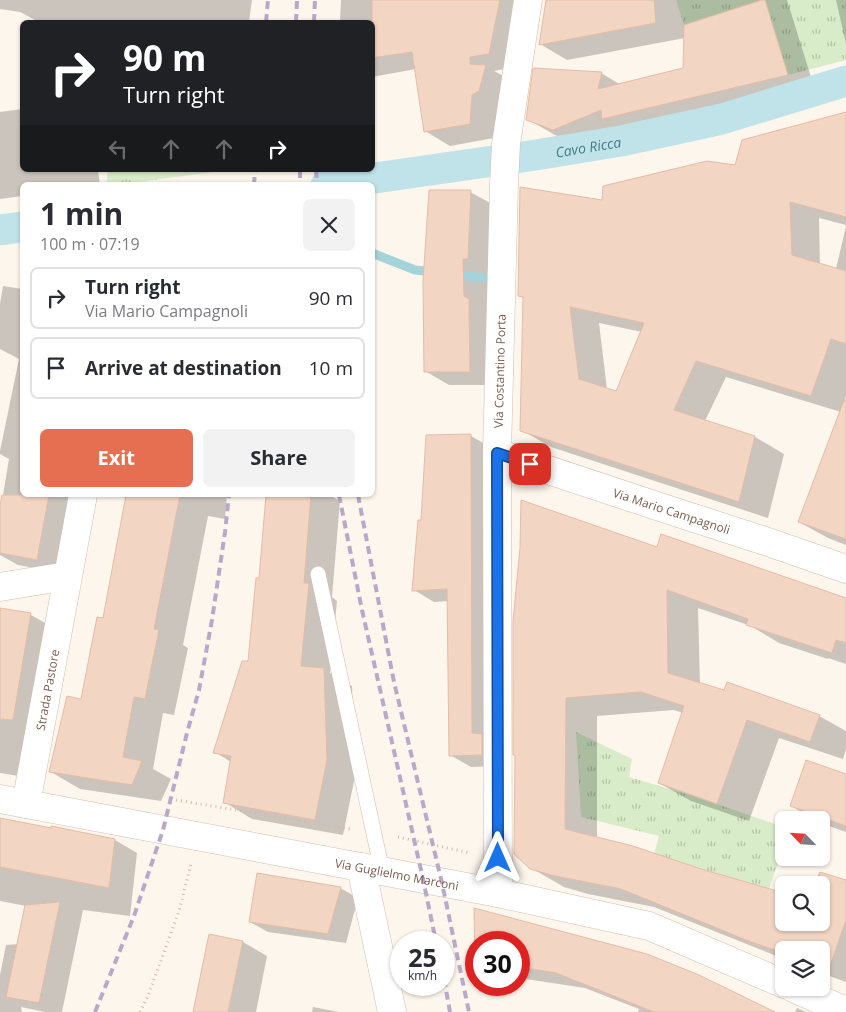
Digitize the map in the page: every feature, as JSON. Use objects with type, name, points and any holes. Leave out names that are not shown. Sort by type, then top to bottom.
[{"type":"street","name":"Via Costantino Porta","points":[[498,893],[497,453],[504,184],[506,144],[528,0]]},
{"type":"street","name":"Via Mario Campagnoli","points":[[497,453],[846,569]]},
{"type":"street","name":"Strada Pastore","points":[[13,801],[67,576],[83,497]]},
{"type":"street","points":[[0,588],[67,576]]},
{"type":"street","name":"Via Guglielmo Marconi","points":[[13,801],[498,893],[649,926],[775,980]]},
{"type":"street","points":[[371,869],[392,1012]]},
{"type":"street","points":[[815,996],[843,1006]]},
{"type":"lane","points":[[318,574],[374,833],[371,869]]},
{"type":"path","points":[[171,799],[397,836],[475,854]]},
{"type":"path","points":[[140,1012],[148,996],[179,911],[198,836]]},
{"type":"green space","points":[[676,0],[762,0],[684,25]]},
{"type":"green space","points":[[765,0],[846,0],[846,60],[788,75]]},
{"type":"green space","points":[[108,172],[213,172],[138,182],[106,182]]},
{"type":"green space","points":[[576,732],[632,759],[629,777],[690,795],[775,824],[775,866],[777,866],[769,889],[654,854],[659,836],[581,817]]},
{"type":"building","points":[[372,0],[500,0],[489,54],[470,57],[470,64],[486,65],[479,91],[472,95],[470,124],[424,132],[412,52],[375,58],[375,20],[372,20]]},
{"type":"building","points":[[546,0],[654,0],[656,23],[539,45]]},
{"type":"building","points":[[765,0],[788,75],[602,119],[601,110],[553,130],[526,120],[533,68],[602,72],[598,89],[683,68],[684,25]]},
{"type":"building","points":[[846,112],[846,217],[790,202],[792,255],[846,271],[846,344],[831,339],[811,396],[696,361],[674,410],[755,436],[739,502],[520,431],[523,297],[518,296],[520,187],[602,200],[603,186],[707,161],[735,165],[742,140]],"holes":[[[570,307],[644,323],[616,391],[579,379]]]},
{"type":"building","points":[[429,190],[471,190],[468,259],[463,259],[464,296],[469,299],[470,372],[424,372],[423,281]]},
{"type":"building","points":[[844,400],[846,400],[846,539],[798,522]]},
{"type":"building","points":[[471,434],[472,733],[482,734],[482,755],[449,756],[447,589],[412,591],[418,520],[421,520],[426,435]]},
{"type":"building","points":[[2,495],[49,497],[37,560],[0,553],[0,506]]},
{"type":"building","points":[[126,497],[180,497],[154,629],[159,630],[145,699],[134,697],[123,757],[142,761],[132,785],[49,772],[67,696],[81,699],[97,617],[103,618]]},
{"type":"building","points":[[266,497],[311,497],[304,583],[309,583],[301,666],[324,668],[327,760],[315,820],[223,803],[231,756],[213,753],[242,661],[248,661],[256,578],[259,578]]},
{"type":"building","points":[[521,500],[657,547],[661,534],[846,598],[846,643],[836,640],[832,653],[746,625],[748,619],[667,590],[668,673],[724,690],[727,682],[820,715],[810,742],[747,720],[717,804],[658,783],[684,706],[641,692],[566,698],[565,829],[633,846],[701,869],[775,890],[775,931],[830,931],[830,876],[818,876],[820,872],[846,880],[846,920],[830,966],[830,941],[775,941],[775,950],[621,889],[530,869],[514,854],[513,621],[520,548]]},
{"type":"building","points":[[0,608],[31,613],[13,720],[0,719]]},
{"type":"building","points":[[806,760],[846,774],[846,826],[830,820],[830,811],[804,811],[790,806]]},
{"type":"building","points":[[0,818],[115,839],[109,888],[0,867]]},
{"type":"building","points":[[257,873],[341,887],[328,934],[249,922]]},
{"type":"building","points":[[60,902],[39,1003],[6,997],[25,905]]},
{"type":"building","points":[[474,908],[647,954],[699,975],[775,1012],[654,1012],[556,973],[530,969],[530,931],[474,931]]},
{"type":"building","points":[[209,934],[243,941],[228,1012],[193,1012]]},
{"type":"waterway","name":"Cavo Ricca","points":[[347,182],[621,141],[722,119],[846,81]]},
{"type":"waterway","name":"Cavo Ricca","points":[[0,230],[20,227]]},
{"type":"waterway","points":[[375,254],[415,270],[434,272]]},
{"type":"waterway","points":[[452,274],[483,278]]},
{"type":"railway","points":[[266,20],[268,0]]},
{"type":"railway","points":[[296,20],[297,0]]},
{"type":"railway","points":[[314,20],[315,0]]},
{"type":"railway","points":[[254,182],[255,172]]},
{"type":"railway","points":[[300,172],[300,182]]},
{"type":"railway","points":[[316,172],[317,182]]},
{"type":"railway","points":[[95,1012],[134,916],[163,830],[199,690],[212,620],[229,497]]},
{"type":"railway","points":[[339,497],[362,610],[434,931]]},
{"type":"railway","points":[[358,497],[394,682],[442,883],[469,1012]]},
{"type":"railway","points":[[447,996],[450,1012]]},
{"type":"route","points":[[498,858],[497,453],[530,464]]}]
